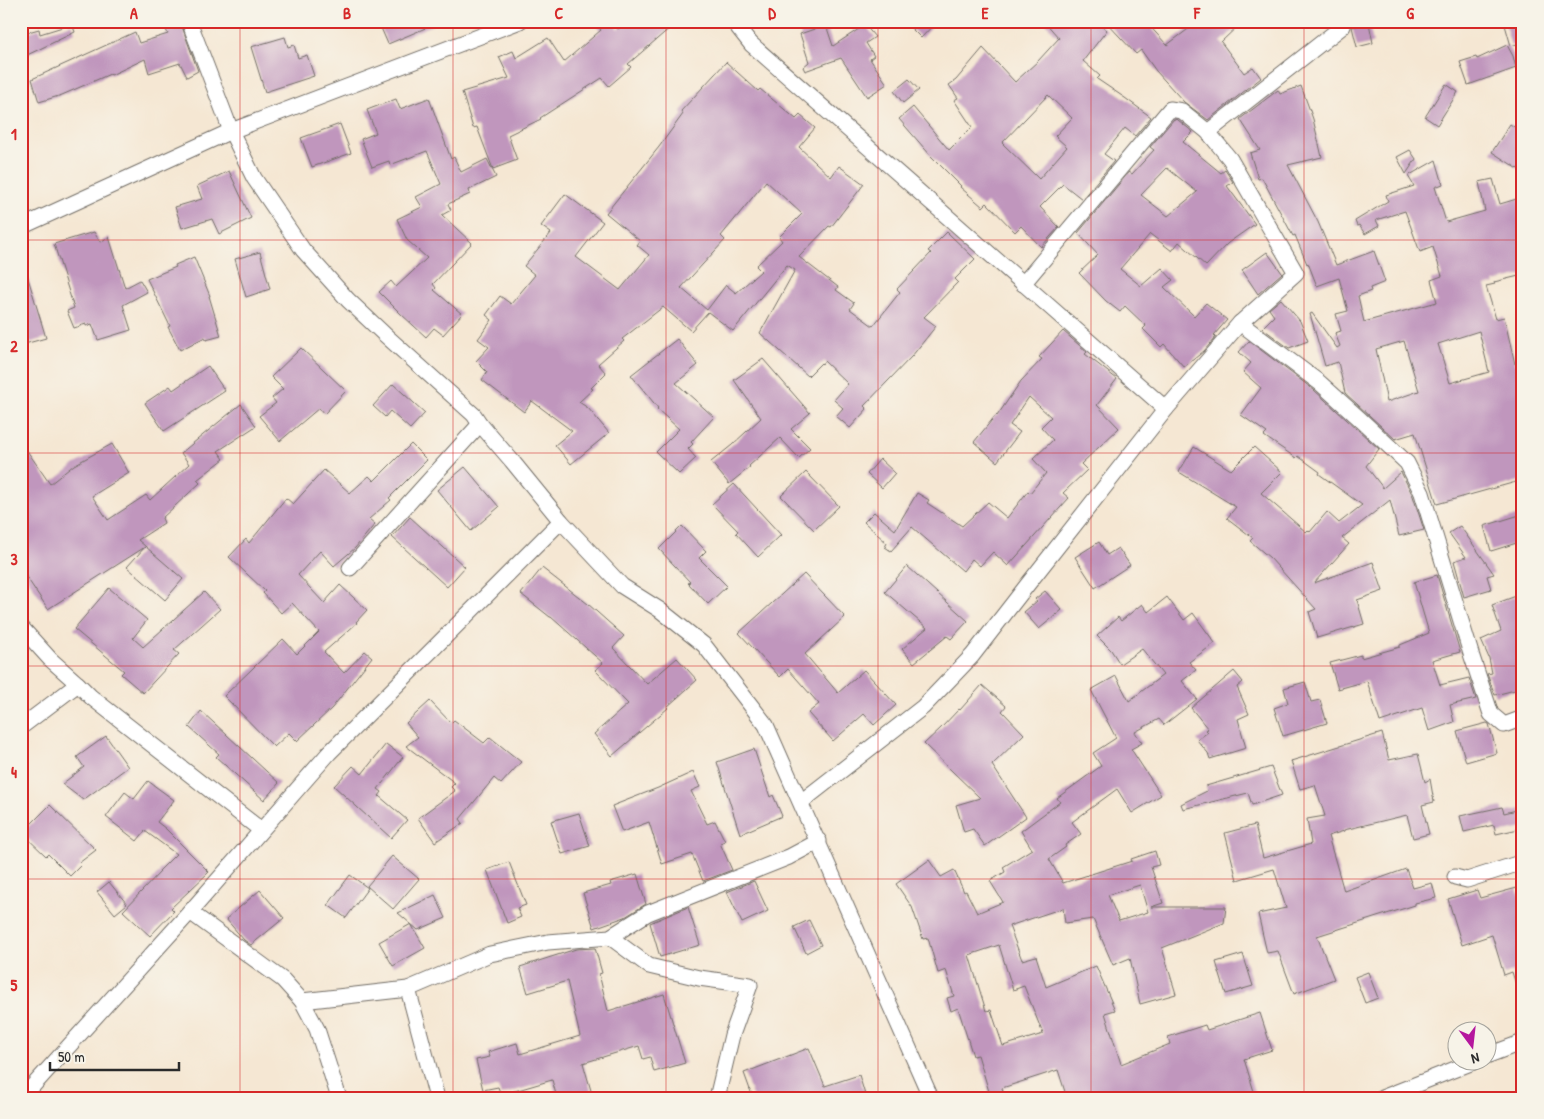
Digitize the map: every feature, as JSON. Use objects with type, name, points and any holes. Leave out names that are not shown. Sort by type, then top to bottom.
[{"type":"street","points":[[189,21],[231,132],[254,178],[304,250],[348,300],[474,415],[561,521],[622,586],[660,610],[704,645],[766,725],[819,841],[931,1098]]},
{"type":"street","points":[[21,227],[231,132],[520,21]]},
{"type":"street","points":[[733,21],[751,44],[1166,409]]},
{"type":"street","points":[[1208,132],[1343,26],[1344,21]]},
{"type":"street","points":[[801,802],[922,707],[972,656],[1166,409],[1240,323],[1296,273],[1230,159],[1208,132],[1182,112],[1170,109],[1023,284]]},
{"type":"street","points":[[1240,323],[1320,383],[1407,463],[1422,493],[1491,714],[1504,725],[1523,718]]},
{"type":"street","points":[[350,568],[480,424]]},
{"type":"street","points":[[22,1098],[190,912],[329,753],[561,521]]},
{"type":"street","points":[[21,627],[50,659],[91,697],[262,830]]},
{"type":"street","points":[[21,727],[78,684]]},
{"type":"street","points":[[302,1001],[408,989],[490,954],[548,942],[610,937],[648,913],[789,857],[819,841]]},
{"type":"street","points":[[1455,877],[1467,880],[1523,862]]},
{"type":"street","points":[[190,912],[283,980],[302,1001],[317,1029],[339,1098]]},
{"type":"street","points":[[610,937],[649,966],[699,978],[750,985],[732,1035],[717,1098]]},
{"type":"street","points":[[408,989],[436,1098]]},
{"type":"street","points":[[1496,1052],[1523,1042]]},
{"type":"street","points":[[1382,1098],[1448,1072]]},
{"type":"building","points":[[162,21],[180,21],[198,71],[187,77],[180,63],[149,73],[145,59],[62,95],[39,102],[32,79],[135,32],[139,43],[168,34]]},
{"type":"building","points":[[378,21],[442,21],[388,44]]},
{"type":"building","points":[[594,21],[612,21],[618,29],[627,21],[678,21],[628,64],[631,67],[609,86],[602,78],[541,119],[508,135],[517,160],[493,169],[477,127],[473,128],[462,92],[509,78],[499,57],[513,51],[516,58],[548,38],[564,62],[601,30]]},
{"type":"building","points":[[904,21],[937,21],[921,38]]},
{"type":"building","points":[[1044,21],[1096,21],[1107,30],[1083,61],[1100,76],[1097,79],[1151,117],[1135,136],[1125,128],[1104,154],[1114,161],[1082,199],[1063,184],[1040,207],[1059,227],[1041,247],[1021,226],[1015,232],[987,203],[983,207],[960,187],[899,119],[913,107],[949,150],[972,127],[954,100],[958,98],[949,85],[956,80],[983,48],[1015,82],[1059,38]],"holes":[[[1048,95],[1072,118],[1055,136],[1067,147],[1039,179],[1002,143]]]},
{"type":"building","points":[[1105,21],[1145,21],[1167,45],[1199,21],[1243,21],[1221,42],[1244,73],[1253,67],[1261,78],[1208,120],[1184,102],[1156,71],[1141,50],[1136,54]]},
{"type":"building","points":[[1523,21],[1523,42],[1511,46],[1505,25]]},
{"type":"building","points":[[1369,23],[1373,43],[1357,47],[1352,27]]},
{"type":"building","points":[[72,24],[75,32],[21,58],[21,34],[39,29],[40,34]]},
{"type":"building","points":[[826,25],[833,46],[865,25],[875,37],[866,43],[874,56],[870,59],[887,84],[867,97],[841,58],[805,71],[803,67],[809,62],[800,34]]},
{"type":"building","points":[[285,37],[288,47],[294,45],[298,58],[307,55],[314,76],[265,92],[251,47]]},
{"type":"building","points":[[1507,45],[1513,56],[1516,68],[1468,85],[1460,62],[1476,57],[1477,59]]},
{"type":"building","points":[[726,62],[758,91],[760,89],[796,119],[800,115],[815,128],[799,147],[831,177],[839,166],[864,184],[831,227],[829,226],[799,257],[838,287],[836,290],[854,303],[850,309],[873,326],[900,292],[897,289],[931,253],[928,251],[947,232],[975,259],[955,279],[958,282],[924,317],[936,326],[912,356],[864,406],[867,409],[850,428],[836,416],[843,408],[834,400],[848,384],[824,361],[808,376],[760,333],[795,270],[787,265],[733,331],[708,312],[691,331],[663,307],[622,339],[624,341],[598,364],[606,373],[579,402],[588,408],[609,433],[571,464],[555,445],[572,431],[532,401],[524,412],[482,380],[487,372],[476,361],[489,347],[478,339],[492,320],[486,315],[500,296],[511,304],[535,275],[524,266],[551,233],[541,226],[565,194],[603,222],[576,257],[620,290],[649,255],[637,245],[640,241],[606,213],[659,147],[683,114],[681,111]],"holes":[[[766,181],[802,214],[779,237],[782,241],[756,266],[761,271],[736,293],[726,285],[707,310],[681,288],[725,240],[721,236]]]},
{"type":"building","points":[[909,79],[919,90],[903,103],[894,91]]},
{"type":"building","points":[[1446,84],[1458,92],[1437,125],[1425,117]]},
{"type":"building","points":[[1301,86],[1313,119],[1322,157],[1288,165],[1318,222],[1336,265],[1374,251],[1385,282],[1370,288],[1371,291],[1358,296],[1364,322],[1437,302],[1431,280],[1442,276],[1433,247],[1420,252],[1405,211],[1376,220],[1379,226],[1365,234],[1355,221],[1388,201],[1386,195],[1414,186],[1408,176],[1436,160],[1443,184],[1435,187],[1446,222],[1485,211],[1479,182],[1493,179],[1500,204],[1520,198],[1523,207],[1523,275],[1494,282],[1495,284],[1486,286],[1496,319],[1504,317],[1515,364],[1523,362],[1523,480],[1437,504],[1415,433],[1395,439],[1345,393],[1338,362],[1325,366],[1310,314],[1312,313],[1337,348],[1340,346],[1335,333],[1341,331],[1336,314],[1348,311],[1339,278],[1317,286],[1295,235],[1293,236],[1262,178],[1258,179],[1250,153],[1260,150],[1240,119],[1278,90],[1280,94]],"holes":[[[1479,331],[1489,372],[1450,383],[1438,344]],[[1404,341],[1419,391],[1387,402],[1376,349]]]},
{"type":"building","points":[[429,98],[451,159],[454,157],[461,172],[487,159],[496,177],[469,190],[470,194],[448,204],[451,210],[442,215],[472,243],[433,284],[436,288],[434,290],[462,314],[443,335],[434,328],[426,337],[379,292],[391,281],[396,287],[427,258],[407,240],[397,219],[422,207],[416,197],[441,184],[427,151],[390,165],[389,161],[372,167],[361,139],[376,133],[367,110],[396,99],[400,109]]},
{"type":"building","points":[[1174,119],[1178,120],[1193,132],[1183,142],[1221,173],[1225,170],[1233,182],[1227,186],[1255,224],[1228,243],[1206,266],[1179,242],[1172,251],[1150,234],[1120,269],[1141,286],[1162,268],[1173,280],[1164,287],[1194,316],[1206,303],[1227,320],[1214,335],[1216,337],[1204,351],[1184,367],[1164,344],[1161,347],[1143,329],[1146,326],[1125,306],[1120,312],[1106,301],[1079,273],[1098,255],[1078,233],[1129,172],[1132,174],[1154,150],[1150,147]],"holes":[[[1167,168],[1197,192],[1168,216],[1141,195]]]},
{"type":"building","points":[[340,124],[351,153],[312,167],[301,138]]},
{"type":"building","points":[[1510,124],[1523,133],[1523,172],[1492,152]]},
{"type":"building","points":[[1410,150],[1416,159],[1406,174],[1397,157]]},
{"type":"building","points":[[229,171],[251,218],[219,234],[212,219],[182,228],[175,207],[202,199],[197,186]]},
{"type":"building","points":[[94,232],[100,242],[109,237],[125,288],[140,280],[147,292],[123,305],[131,330],[98,340],[92,324],[74,328],[67,311],[74,308],[54,244]]},
{"type":"building","points":[[260,252],[270,289],[246,297],[235,259]]},
{"type":"building","points":[[1267,252],[1282,273],[1258,294],[1242,270]]},
{"type":"building","points":[[194,257],[210,296],[221,336],[206,340],[205,337],[180,350],[147,279]]},
{"type":"building","points":[[25,268],[46,338],[21,345],[21,269]]},
{"type":"building","points":[[1281,299],[1300,321],[1308,341],[1289,348],[1262,328],[1274,316],[1269,309]]},
{"type":"building","points":[[1063,331],[1087,352],[1085,354],[1117,379],[1097,405],[1119,428],[1081,464],[1087,470],[1063,493],[1069,498],[1008,566],[993,552],[980,566],[972,559],[963,571],[912,527],[891,551],[885,547],[887,543],[864,522],[874,512],[895,530],[917,493],[929,500],[927,503],[962,526],[988,502],[1007,518],[1028,491],[1030,493],[1046,473],[1033,459],[1053,440],[1041,427],[1051,417],[1029,397],[1010,425],[1020,432],[997,462],[974,442],[997,416],[1021,381],[1042,359],[1039,357]]},
{"type":"building","points":[[677,339],[698,365],[676,383],[714,417],[691,442],[693,444],[688,449],[696,458],[679,474],[656,452],[679,429],[657,409],[631,375]]},
{"type":"building","points":[[1249,341],[1314,390],[1379,449],[1366,466],[1383,488],[1401,472],[1413,496],[1424,530],[1399,536],[1390,500],[1342,538],[1349,544],[1314,583],[1373,562],[1383,591],[1357,600],[1364,624],[1317,638],[1309,612],[1316,609],[1270,558],[1250,541],[1253,538],[1227,518],[1236,507],[1179,472],[1194,447],[1231,470],[1254,447],[1282,472],[1261,493],[1306,532],[1308,530],[1310,532],[1327,512],[1339,523],[1362,505],[1319,474],[1320,472],[1298,456],[1296,458],[1264,436],[1267,433],[1241,415],[1261,388],[1243,372],[1251,363],[1239,352]]},
{"type":"building","points":[[301,348],[346,391],[324,414],[319,408],[280,441],[259,416],[276,403],[272,398],[283,389],[271,377]]},
{"type":"building","points":[[763,359],[810,413],[791,429],[810,448],[799,458],[780,438],[729,484],[711,462],[761,418],[734,380]]},
{"type":"building","points":[[208,366],[225,391],[164,431],[145,403],[170,386],[173,390]]},
{"type":"building","points":[[393,384],[425,413],[410,429],[390,411],[385,417],[373,406]]},
{"type":"building","points":[[241,404],[256,426],[218,451],[224,459],[197,480],[200,483],[162,518],[164,523],[138,540],[183,579],[165,600],[127,567],[145,547],[48,609],[21,569],[21,442],[50,484],[74,465],[112,444],[129,473],[92,496],[108,520],[146,495],[150,500],[189,464],[181,453]]},
{"type":"building","points":[[411,444],[427,460],[389,498],[391,500],[369,519],[375,524],[355,548],[334,566],[320,551],[298,575],[324,603],[340,585],[367,610],[357,623],[324,652],[344,673],[365,651],[372,657],[332,708],[297,741],[289,733],[274,747],[224,696],[283,639],[297,654],[319,632],[292,603],[281,613],[263,593],[265,591],[229,557],[246,539],[249,543],[286,498],[293,504],[324,470],[350,493],[369,476],[374,481]]},
{"type":"building","points":[[880,459],[895,473],[882,488],[867,474]]},
{"type":"building","points":[[465,467],[499,507],[471,531],[437,490]]},
{"type":"building","points":[[806,472],[839,506],[814,530],[781,496]]},
{"type":"building","points":[[734,484],[781,535],[758,557],[736,533],[738,531],[712,504]]},
{"type":"building","points":[[1523,514],[1523,541],[1491,551],[1484,526]]},
{"type":"building","points":[[410,517],[465,567],[447,587],[392,537]]},
{"type":"building","points":[[682,526],[706,551],[699,558],[727,586],[708,604],[659,549]]},
{"type":"building","points":[[1460,526],[1494,574],[1487,576],[1491,589],[1464,597],[1454,561],[1466,557],[1449,533]]},
{"type":"building","points":[[1099,542],[1107,555],[1118,548],[1130,565],[1095,588],[1075,557]]},
{"type":"building","points":[[907,566],[968,621],[951,639],[947,636],[914,663],[902,649],[927,628],[885,592]]},
{"type":"building","points":[[542,568],[588,604],[624,636],[613,648],[647,684],[677,658],[697,680],[668,708],[612,756],[594,734],[628,704],[595,670],[603,663],[551,617],[521,594]]},
{"type":"building","points":[[804,574],[845,617],[805,654],[838,693],[864,670],[896,705],[874,725],[864,714],[833,741],[808,713],[819,704],[788,669],[780,677],[739,633]]},
{"type":"building","points":[[1437,575],[1460,652],[1432,660],[1440,685],[1469,678],[1476,699],[1450,705],[1454,722],[1429,731],[1422,708],[1380,722],[1367,681],[1338,689],[1330,663],[1361,655],[1361,658],[1400,647],[1400,645],[1429,633],[1414,582]]},
{"type":"building","points":[[109,588],[147,620],[133,638],[143,647],[204,592],[220,609],[174,650],[179,654],[143,693],[121,674],[124,671],[74,629]]},
{"type":"building","points":[[1045,591],[1062,610],[1039,629],[1024,612]]},
{"type":"building","points":[[1516,596],[1523,616],[1523,688],[1495,695],[1487,674],[1492,673],[1489,658],[1481,640],[1501,631],[1492,605]]},
{"type":"building","points":[[1167,597],[1184,620],[1193,613],[1215,643],[1189,662],[1196,670],[1182,681],[1197,699],[1164,725],[1159,719],[1135,732],[1142,743],[1131,749],[1161,795],[1132,813],[1117,789],[1072,822],[1081,834],[1049,859],[1063,883],[1132,861],[1131,859],[1155,851],[1159,865],[1151,867],[1163,903],[1151,907],[1226,907],[1224,923],[1162,948],[1176,994],[1140,1004],[1130,958],[1113,965],[1093,919],[1065,923],[1063,908],[1009,926],[1022,960],[1036,956],[1046,987],[1096,966],[1115,1010],[1105,1013],[1121,1064],[1170,1044],[1168,1037],[1205,1025],[1207,1030],[1260,1013],[1272,1050],[1244,1059],[1256,1098],[1067,1098],[1058,1070],[1002,1088],[1003,1091],[990,1095],[978,1055],[973,1056],[958,1008],[951,1011],[947,998],[954,996],[946,970],[938,973],[928,938],[923,939],[912,907],[896,884],[929,860],[941,877],[954,870],[964,892],[966,891],[977,913],[1003,902],[990,881],[1005,872],[1003,867],[1032,849],[1021,831],[1060,802],[1057,798],[1101,766],[1093,753],[1116,738],[1091,690],[1116,676],[1129,701],[1163,675],[1142,649],[1120,664],[1111,650],[1097,636],[1118,617],[1121,621],[1142,604],[1148,612]],"holes":[[[1140,885],[1148,912],[1119,921],[1108,895]],[[999,945],[1013,990],[1024,986],[1043,1034],[1003,1046],[991,1010],[986,1011],[969,955]]]},
{"type":"building","points":[[1234,671],[1243,682],[1237,687],[1249,714],[1238,719],[1246,748],[1210,759],[1208,753],[1197,740],[1208,732],[1206,730],[1208,729],[1191,708]]},
{"type":"building","points":[[1305,682],[1311,702],[1320,700],[1327,723],[1283,736],[1274,708],[1288,703],[1284,688]]},
{"type":"building","points":[[982,685],[1006,706],[1002,711],[1024,734],[992,765],[1026,817],[985,846],[973,829],[964,832],[956,805],[980,798],[924,744],[960,710]]},
{"type":"building","points":[[430,701],[451,723],[454,720],[484,743],[490,737],[521,762],[501,784],[494,778],[460,819],[463,823],[435,842],[418,818],[455,791],[451,787],[455,783],[406,746],[418,737],[406,723]]},
{"type":"building","points":[[201,711],[279,783],[264,800],[216,757],[219,754],[189,727]]},
{"type":"building","points":[[1489,724],[1497,753],[1466,762],[1457,731]]},
{"type":"building","points":[[1382,733],[1389,760],[1418,754],[1425,782],[1430,779],[1434,802],[1422,805],[1429,834],[1413,838],[1407,815],[1344,830],[1328,836],[1344,891],[1406,869],[1413,888],[1432,883],[1436,898],[1415,903],[1415,905],[1317,936],[1334,979],[1294,994],[1278,951],[1267,953],[1258,914],[1286,908],[1274,869],[1237,880],[1225,833],[1255,825],[1263,858],[1311,844],[1307,819],[1325,816],[1315,785],[1300,789],[1291,761]]},
{"type":"building","points":[[106,736],[128,767],[83,800],[62,784],[84,767],[77,757]]},
{"type":"building","points":[[386,744],[403,757],[378,789],[382,792],[379,796],[407,820],[391,838],[334,786],[353,766],[362,774]]},
{"type":"building","points":[[754,749],[770,797],[773,795],[782,816],[740,834],[717,762]]},
{"type":"building","points":[[1271,767],[1282,795],[1252,805],[1248,793],[1183,809],[1181,804],[1207,791],[1206,786]]},
{"type":"building","points":[[693,772],[700,787],[691,791],[707,824],[715,821],[725,841],[720,843],[732,870],[703,881],[692,854],[662,864],[649,822],[622,832],[612,806]]},
{"type":"building","points":[[148,781],[174,800],[157,822],[209,872],[171,908],[174,911],[150,936],[123,911],[176,854],[145,831],[137,841],[106,817],[125,792],[134,799]]},
{"type":"building","points":[[50,805],[96,850],[79,863],[81,865],[70,876],[48,854],[46,856],[22,833]]},
{"type":"building","points":[[1502,807],[1504,813],[1521,809],[1523,828],[1496,834],[1494,825],[1464,832],[1460,816]]},
{"type":"building","points":[[579,813],[590,846],[562,854],[551,821]]},
{"type":"building","points":[[392,856],[419,879],[393,909],[367,886]]},
{"type":"building","points":[[509,862],[526,905],[517,908],[521,917],[507,923],[487,870]]},
{"type":"building","points":[[637,874],[646,904],[625,917],[594,928],[583,893],[611,885],[610,882]]},
{"type":"building","points":[[350,875],[368,888],[346,918],[328,905]]},
{"type":"building","points":[[754,881],[768,911],[742,923],[727,892]]},
{"type":"building","points":[[109,882],[127,904],[115,914],[97,892]]},
{"type":"building","points":[[1517,888],[1523,908],[1523,997],[1520,997],[1512,972],[1504,975],[1492,935],[1462,945],[1448,899],[1477,890],[1480,898]]},
{"type":"building","points":[[260,890],[284,918],[251,945],[244,940],[226,919]]},
{"type":"building","points":[[435,895],[446,918],[418,930],[398,913]]},
{"type":"building","points":[[688,907],[700,945],[660,957],[650,923]]},
{"type":"building","points":[[809,920],[821,945],[806,953],[794,927]]},
{"type":"building","points":[[411,924],[425,948],[393,966],[379,942]]},
{"type":"building","points":[[595,948],[602,973],[599,974],[608,1011],[664,994],[685,1063],[654,1072],[650,1057],[643,1059],[639,1046],[583,1063],[592,1094],[580,1098],[557,1098],[552,1080],[501,1095],[498,1087],[483,1090],[476,1060],[490,1057],[488,1052],[517,1043],[520,1054],[580,1036],[567,981],[528,993],[520,967],[576,949]]},
{"type":"building","points":[[1243,954],[1253,986],[1226,994],[1216,962]]},
{"type":"building","points":[[1368,972],[1378,998],[1365,1003],[1355,977]]},
{"type":"building","points":[[809,1048],[825,1086],[859,1075],[866,1098],[753,1098],[744,1073]]}]
